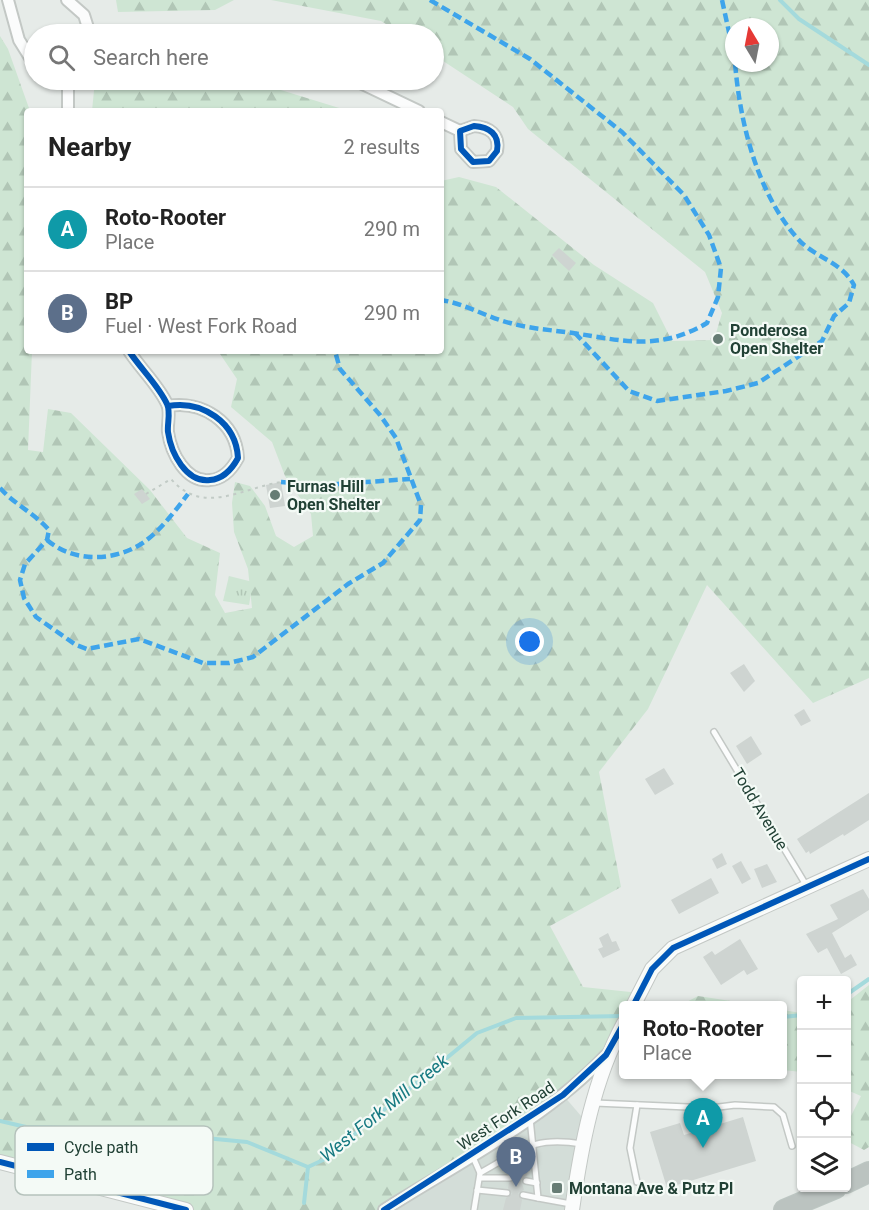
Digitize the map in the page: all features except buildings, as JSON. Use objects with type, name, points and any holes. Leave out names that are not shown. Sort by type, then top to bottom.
[{"type":"highway","points":[[851,1181],[869,1172]]},
{"type":"highway","points":[[784,1210],[827,1192]]},
{"type":"street","points":[[8,0],[19,40],[24,48]]},
{"type":"street","points":[[67,0],[84,15],[87,24]]},
{"type":"street","points":[[68,90],[68,108]]},
{"type":"street","points":[[375,90],[413,108]]},
{"type":"street","points":[[444,123],[460,131]]},
{"type":"street","points":[[131,354],[168,406],[170,440],[177,460],[185,470],[203,481],[224,476],[238,458],[232,432],[209,412],[187,405],[168,406]]},
{"type":"street","points":[[636,999],[652,969],[673,948],[869,859]]},
{"type":"street","name":"West Fork Road","points":[[384,1210],[563,1095],[606,1055],[619,1032]]},
{"type":"street","points":[[572,1207],[593,1103],[606,1055]]},
{"type":"street","points":[[0,1162],[15,1166]]},
{"type":"street","points":[[128,1195],[186,1210]]},
{"type":"lane","name":"Todd Avenue","points":[[714,732],[807,887]]},
{"type":"lane","points":[[593,1103],[774,1107],[783,1115],[792,1146]]},
{"type":"lane","points":[[637,1105],[630,1148],[637,1182]]},
{"type":"lane","points":[[530,1118],[538,1198]]},
{"type":"lane","points":[[480,1175],[532,1144],[555,1140],[584,1144]]},
{"type":"lane","points":[[472,1154],[480,1175],[474,1210]]},
{"type":"lane","points":[[480,1175],[510,1178]]},
{"type":"lane","points":[[526,1181],[537,1183]]},
{"type":"lane","points":[[477,1190],[507,1193]]},
{"type":"lane","points":[[523,1195],[572,1207]]},
{"type":"shaded area","points":[[563,1095],[588,1124],[572,1210],[384,1210]]},
{"type":"green space","points":[[116,0],[234,0],[215,10],[118,12]]},
{"type":"green space","points":[[271,0],[869,0],[869,678],[813,703],[707,585],[648,709],[599,772],[621,887],[550,926],[583,987],[640,993],[635,1001],[619,1001],[619,1031],[606,1055],[563,1095],[384,1210],[186,1210],[128,1195],[213,1195],[213,1126],[15,1126],[15,1166],[0,1162],[0,36],[8,49],[29,108],[24,108],[24,354],[32,354],[28,450],[43,452],[48,409],[71,413],[150,490],[187,538],[220,553],[215,595],[225,613],[252,608],[248,569],[234,532],[232,503],[235,482],[250,486],[265,506],[276,536],[294,547],[313,536],[311,514],[285,476],[272,442],[231,407],[237,379],[220,354],[444,354],[444,180],[459,177],[496,187],[594,265],[653,303],[672,341],[714,340],[722,313],[705,272],[528,129],[513,107],[444,62],[444,24],[386,24],[381,21]]},
{"type":"green space","points":[[94,90],[281,90],[339,108],[92,108]]},
{"type":"green space","points":[[229,576],[253,582],[249,605],[223,601]]},
{"type":"green space","points":[[869,985],[869,1147],[864,1150],[851,1143],[851,1116],[861,1096],[851,1092],[851,999]]},
{"type":"green space","points":[[698,996],[731,1001],[689,1001]]},
{"type":"green space","points":[[787,1011],[797,1012],[797,1072],[787,1070]]},
{"type":"waterway","points":[[780,0],[799,19],[869,65]]},
{"type":"waterway","name":"West Fork Mill Creek","points":[[851,992],[869,979]]},
{"type":"waterway","name":"West Fork Mill Creek","points":[[213,1139],[247,1142],[308,1167],[323,1160],[477,1033],[516,1018],[619,1016]]},
{"type":"waterway","name":"West Fork Mill Creek","points":[[787,1017],[797,1016]]},
{"type":"waterway","name":"West Fork Mill Creek","points":[[0,1121],[22,1126]]},
{"type":"waterway","points":[[304,1203],[308,1167]]},
{"type":"marked path","points":[[430,0],[530,59],[622,132],[684,195],[709,235],[721,268],[718,297],[707,323],[690,332],[657,341],[625,341],[526,327],[444,301]]},
{"type":"marked path","points":[[722,0],[726,18]]},
{"type":"marked path","points":[[575,333],[629,391],[657,401],[726,391],[758,383],[822,341],[834,316],[849,303],[854,285],[849,277],[798,239],[784,221],[761,179],[746,133],[736,72]]},
{"type":"marked path","points":[[0,488],[49,530],[47,540],[25,564],[20,580],[24,598],[36,617],[76,645],[87,649],[139,639],[203,663],[229,663],[253,657],[348,584],[383,563],[420,520],[421,505],[396,438],[380,415],[340,369],[336,354]]},
{"type":"marked path","points":[[281,482],[323,485],[410,479]]},
{"type":"marked path","points":[[47,540],[58,548],[82,556],[108,556],[133,549],[156,532],[188,494]]},
{"type":"cycle path","points":[[474,126],[489,130],[497,140],[497,151],[489,161],[473,162],[461,149],[460,131],[474,126]]},
{"type":"cycle path","points":[[131,354],[167,404],[172,449],[181,465],[187,472],[201,480],[219,478],[227,473],[238,458],[236,445],[224,424],[205,410],[181,405],[168,406]]},
{"type":"cycle path","points":[[636,1001],[652,969],[673,948],[869,859]]},
{"type":"cycle path","points":[[384,1210],[563,1095],[606,1055],[619,1032]]},
{"type":"cycle path","points":[[0,1162],[15,1166]]},
{"type":"cycle path","points":[[128,1195],[186,1210]]},
{"type":"place","name":"Ponderosa Open Shelter","points":[[718,339]]},
{"type":"place","name":"Furnas Hill Open Shelter","points":[[275,495]]},
{"type":"place","name":"Roto-Rooter","points":[[703,1148]]},
{"type":"place","name":"BP","points":[[516,1187]]},
{"type":"place","name":"Montana Ave & Putz Pl","points":[[557,1188]]}]
